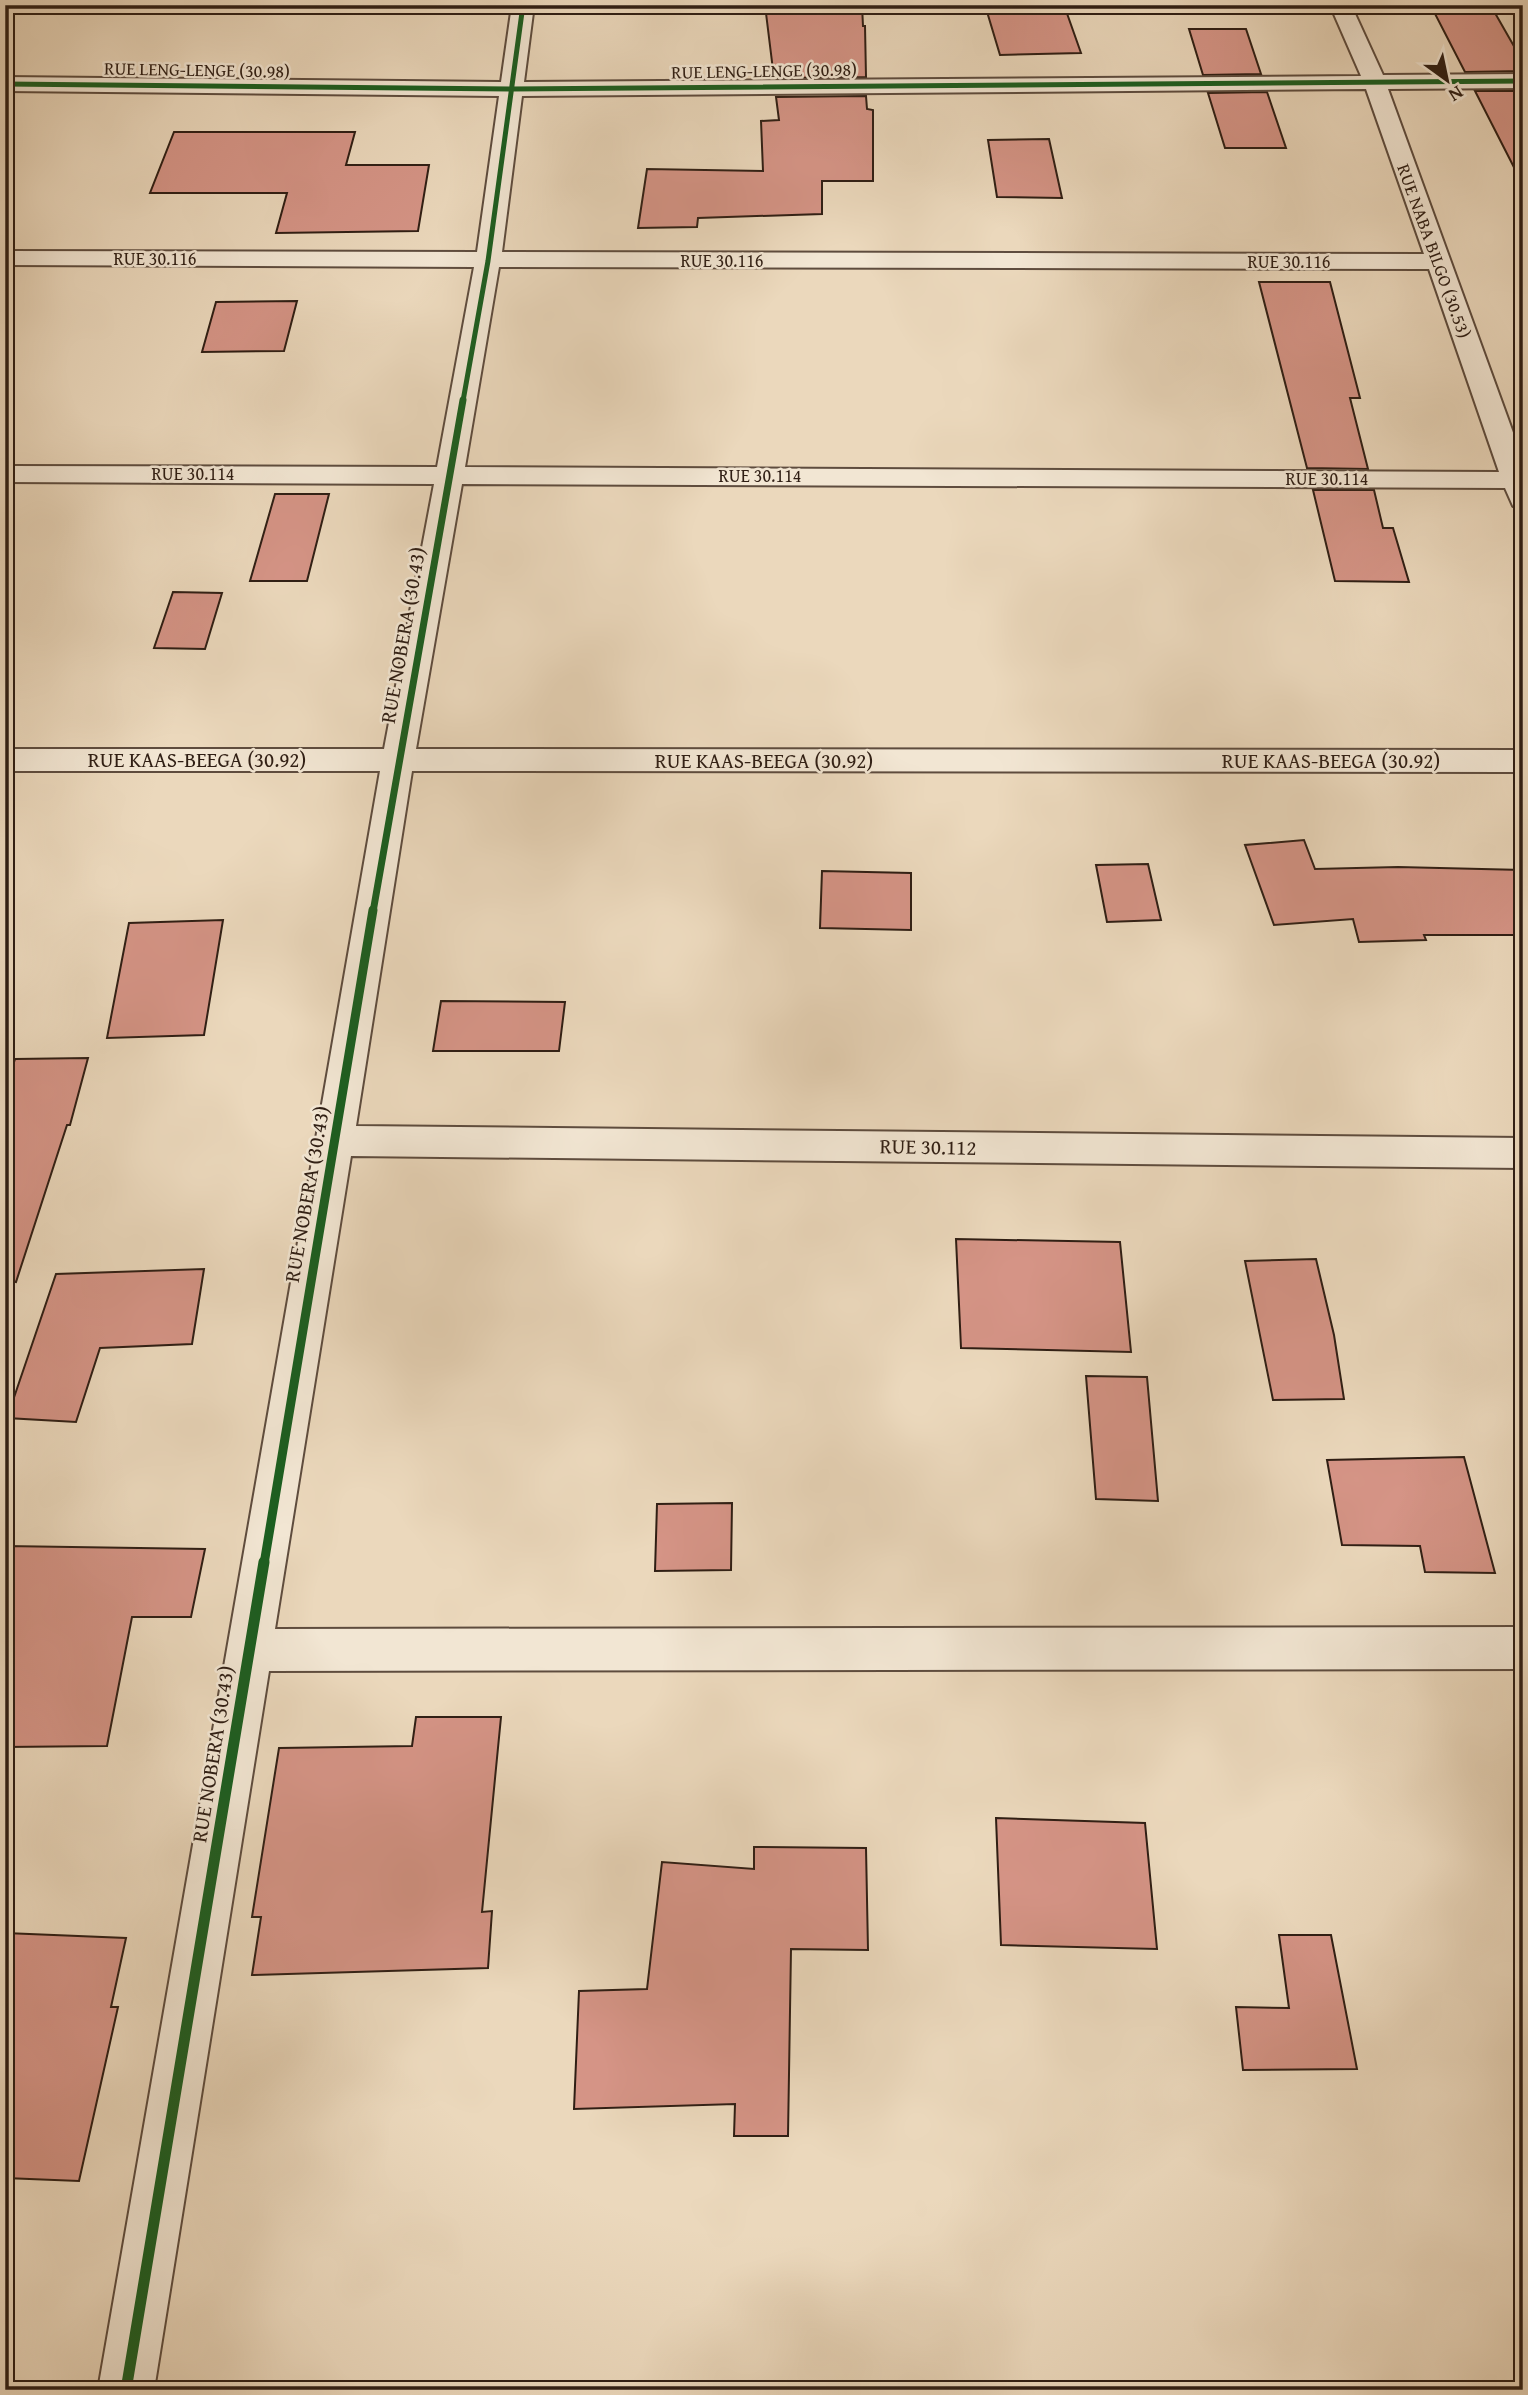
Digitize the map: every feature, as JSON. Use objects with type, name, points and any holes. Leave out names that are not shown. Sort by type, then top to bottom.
[{"type":"street","name":"RUE NOBERA (30.43)","points":[[126,2390],[398,760],[488,261],[523,5]]},
{"type":"street","name":"RUE NABA BILGO (30.53)","points":[[1340,5],[1374,80],[1519,490]]},
{"type":"street","name":"RUE LENG-LENGE (30.98)","points":[[5,84],[512,89],[1374,80],[1523,81]]},
{"type":"street","name":"RUE 30.116","points":[[5,258],[1438,262]]},
{"type":"street","name":"RUE 30.114","points":[[5,474],[450,474],[1519,490]]},
{"type":"street","name":"RUE KAAS-BEEGA (30.92)","points":[[5,760],[1523,761]]},
{"type":"street","name":"RUE 30.112","points":[[334,1141],[1523,1153]]},
{"type":"street","points":[[248,1650],[1523,1648]]},
{"type":"building","points":[[765,5],[862,5],[866,77],[774,78]]},
{"type":"building","points":[[985,5],[1064,5],[1081,53],[1000,55]]},
{"type":"building","points":[[1491,6],[1523,62],[1523,71],[1465,72],[1432,8]]},
{"type":"building","points":[[1189,29],[1246,29],[1261,74],[1203,75]]},
{"type":"building","points":[[1475,91],[1523,91],[1523,185]]},
{"type":"building","points":[[1267,92],[1286,148],[1225,148],[1208,93]]},
{"type":"building","points":[[866,96],[867,109],[873,110],[873,181],[822,181],[822,214],[698,218],[697,227],[638,228],[647,169],[763,171],[761,121],[779,120],[776,97]]},
{"type":"building","points":[[174,132],[355,132],[346,165],[429,165],[418,231],[276,233],[287,193],[150,193]]},
{"type":"building","points":[[1049,139],[1062,198],[997,197],[988,140]]},
{"type":"building","points":[[1259,282],[1330,282],[1360,398],[1350,398],[1368,469],[1307,468]]},
{"type":"building","points":[[297,301],[284,351],[202,352],[216,302]]},
{"type":"building","points":[[1313,490],[1374,490],[1383,528],[1393,528],[1409,582],[1335,581]]},
{"type":"building","points":[[275,494],[329,494],[307,581],[250,581]]},
{"type":"building","points":[[173,592],[222,593],[205,649],[154,648]]},
{"type":"building","points":[[1304,840],[1315,869],[1398,867],[1523,870],[1523,935],[1424,935],[1426,940],[1359,942],[1353,919],[1274,925],[1245,845]]},
{"type":"building","points":[[1148,864],[1161,920],[1107,922],[1096,865]]},
{"type":"building","points":[[822,871],[911,873],[911,930],[820,928]]},
{"type":"building","points":[[223,920],[204,1035],[107,1038],[129,923]]},
{"type":"building","points":[[441,1001],[565,1002],[559,1051],[433,1051]]},
{"type":"building","points":[[88,1058],[70,1125],[67,1125],[16,1282],[5,1280],[5,1090],[15,1059]]},
{"type":"building","points":[[956,1239],[1120,1242],[1131,1352],[961,1348]]},
{"type":"building","points":[[1316,1259],[1334,1335],[1344,1399],[1273,1400],[1245,1261]]},
{"type":"building","points":[[204,1269],[192,1344],[100,1348],[76,1422],[7,1418],[56,1274]]},
{"type":"building","points":[[1086,1376],[1147,1377],[1158,1501],[1096,1499]]},
{"type":"building","points":[[1464,1457],[1495,1573],[1425,1572],[1420,1546],[1342,1545],[1327,1460]]},
{"type":"building","points":[[732,1503],[731,1570],[655,1571],[657,1504]]},
{"type":"building","points":[[5,1546],[205,1549],[191,1617],[132,1617],[107,1746],[5,1747]]},
{"type":"building","points":[[416,1717],[501,1717],[482,1912],[492,1911],[488,1968],[252,1975],[261,1917],[252,1917],[279,1748],[412,1746]]},
{"type":"building","points":[[996,1818],[1145,1823],[1157,1949],[1001,1945]]},
{"type":"building","points":[[754,1847],[866,1848],[868,1950],[791,1949],[788,2136],[734,2136],[735,2104],[574,2109],[579,1991],[647,1989],[662,1862],[754,1869]]},
{"type":"building","points":[[5,1933],[126,1938],[111,2007],[118,2007],[79,2181],[5,2178]]},
{"type":"building","points":[[1279,1935],[1331,1935],[1357,2069],[1243,2070],[1236,2007],[1289,2008]]},
{"type":"cycle path","points":[[126,2390],[398,760],[488,261],[523,5]]},
{"type":"cycle path","points":[[5,84],[512,89],[1523,81]]}]
